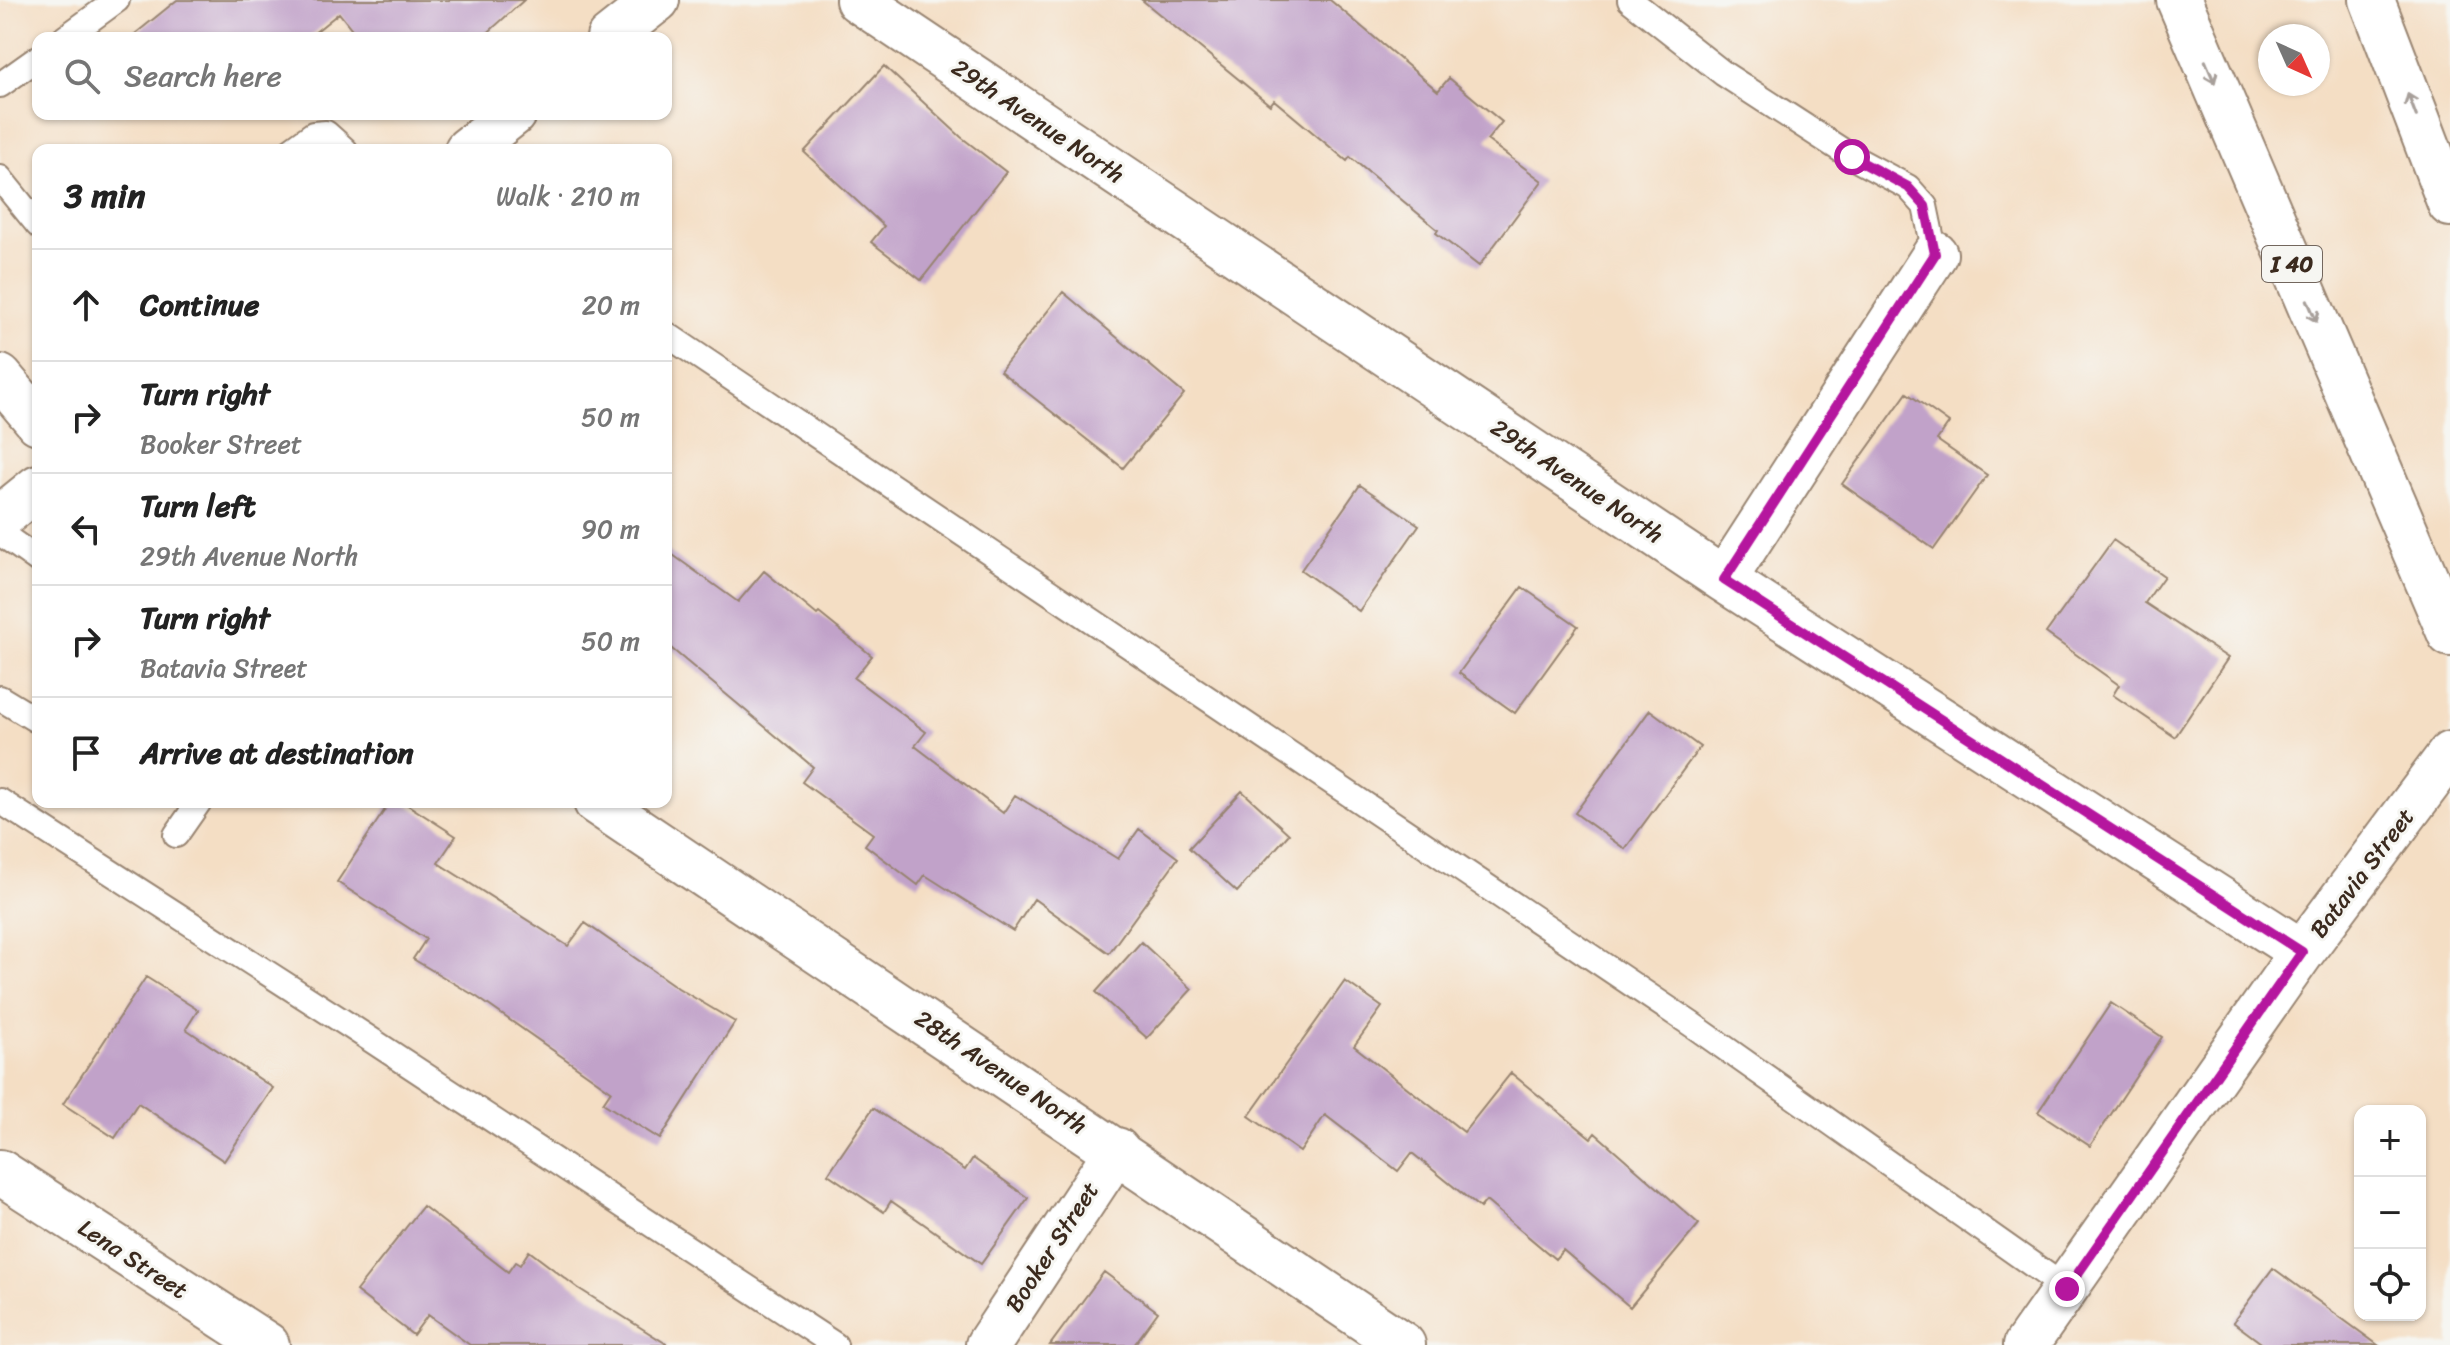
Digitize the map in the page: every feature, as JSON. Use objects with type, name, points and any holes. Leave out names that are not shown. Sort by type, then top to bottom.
[{"type":"main road","points":[[617,32],[657,0]]},
{"type":"main road","name":"29th Avenue North","points":[[858,0],[1724,580],[2302,952]]},
{"type":"main road","name":"I 40","points":[[2179,0],[2450,634]]},
{"type":"main road","points":[[2372,0],[2450,204]]},
{"type":"main road","points":[[475,144],[505,120]]},
{"type":"main road","points":[[1724,580],[1935,254]]},
{"type":"main road","points":[[0,377],[32,415]]},
{"type":"main road","points":[[0,518],[32,492]]},
{"type":"main road","name":"Batavia Street","points":[[2026,1345],[2302,952],[2450,754]]},
{"type":"main road","name":"28th Avenue North","points":[[605,808],[1403,1345]]},
{"type":"main road","name":"Booker Street","points":[[988,1345],[1117,1150]]},
{"type":"main road","name":"Lena Street","points":[[0,1172],[267,1345]]},
{"type":"lane","points":[[73,32],[117,0]]},
{"type":"lane","points":[[1630,0],[1724,74],[1852,157],[1908,187],[1925,206],[1935,254]]},
{"type":"lane","points":[[0,85],[32,62]]},
{"type":"lane","points":[[299,144],[313,134],[326,133],[338,144]]},
{"type":"lane","points":[[0,178],[32,218]]},
{"type":"lane","points":[[672,338],[1691,1024],[2067,1289]]},
{"type":"lane","points":[[0,533],[32,556]]},
{"type":"lane","points":[[0,698],[32,717]]},
{"type":"lane","points":[[0,801],[353,1028],[835,1345]]},
{"type":"lane","points":[[176,835],[195,808]]},
{"type":"building","points":[[177,0],[524,0],[489,32],[354,32],[339,13],[315,32],[137,32]]},
{"type":"building","points":[[1142,0],[1330,0],[1438,91],[1449,78],[1502,122],[1487,140],[1542,181],[1479,266],[1436,233],[1438,230],[1350,157],[1347,161],[1274,100],[1270,105]]},
{"type":"building","points":[[884,66],[961,137],[1006,172],[921,280],[871,242],[884,226],[804,152]]},
{"type":"building","points":[[1063,292],[1184,394],[1123,468],[1000,371]]},
{"type":"building","points":[[1907,393],[1949,423],[1937,440],[1987,475],[1934,549],[1842,484]]},
{"type":"building","points":[[1360,485],[1419,525],[1359,611],[1301,570]]},
{"type":"building","points":[[2113,540],[2164,576],[2145,603],[2228,658],[2175,737],[2113,695],[2119,685],[2046,633]]},
{"type":"building","points":[[672,554],[738,602],[764,571],[817,615],[819,613],[872,656],[854,678],[926,732],[915,746],[1003,813],[1015,795],[1118,859],[1139,829],[1178,858],[1109,953],[1034,899],[1013,931],[925,875],[918,885],[865,845],[873,834],[802,782],[813,767],[672,649]]},
{"type":"building","points":[[1522,587],[1578,626],[1515,713],[1459,673]]},
{"type":"building","points":[[1650,710],[1700,747],[1625,849],[1575,813]]},
{"type":"building","points":[[1242,791],[1289,834],[1237,892],[1189,848]]},
{"type":"building","points":[[386,808],[412,808],[456,836],[438,863],[568,946],[585,923],[678,988],[735,1022],[660,1139],[603,1103],[611,1091],[477,997],[413,959],[426,939],[337,882]]},
{"type":"building","points":[[1141,942],[1192,989],[1147,1038],[1096,992]]},
{"type":"building","points":[[146,977],[198,1010],[186,1029],[273,1088],[224,1161],[138,1103],[115,1138],[63,1104]]},
{"type":"building","points":[[1345,981],[1382,1007],[1354,1046],[1464,1132],[1511,1073],[1591,1138],[1595,1133],[1699,1224],[1630,1307],[1563,1250],[1555,1259],[1486,1201],[1480,1208],[1412,1153],[1398,1171],[1325,1115],[1300,1152],[1249,1116]]},
{"type":"building","points":[[2111,1003],[2162,1037],[2090,1146],[2038,1112]]},
{"type":"building","points":[[873,1108],[965,1170],[973,1158],[1028,1198],[981,1264],[891,1201],[884,1212],[828,1174]]},
{"type":"building","points":[[423,1206],[508,1272],[515,1262],[520,1265],[529,1251],[578,1288],[668,1345],[470,1345],[428,1315],[413,1335],[356,1291]]},
{"type":"building","points":[[2273,1268],[2378,1345],[2264,1345],[2233,1322]]},
{"type":"building","points":[[1104,1272],[1158,1312],[1134,1345],[1050,1345]]},
{"type":"route","points":[[1852,157],[1908,187],[1925,206],[1935,254],[1724,580],[2302,952],[2067,1289]]}]
